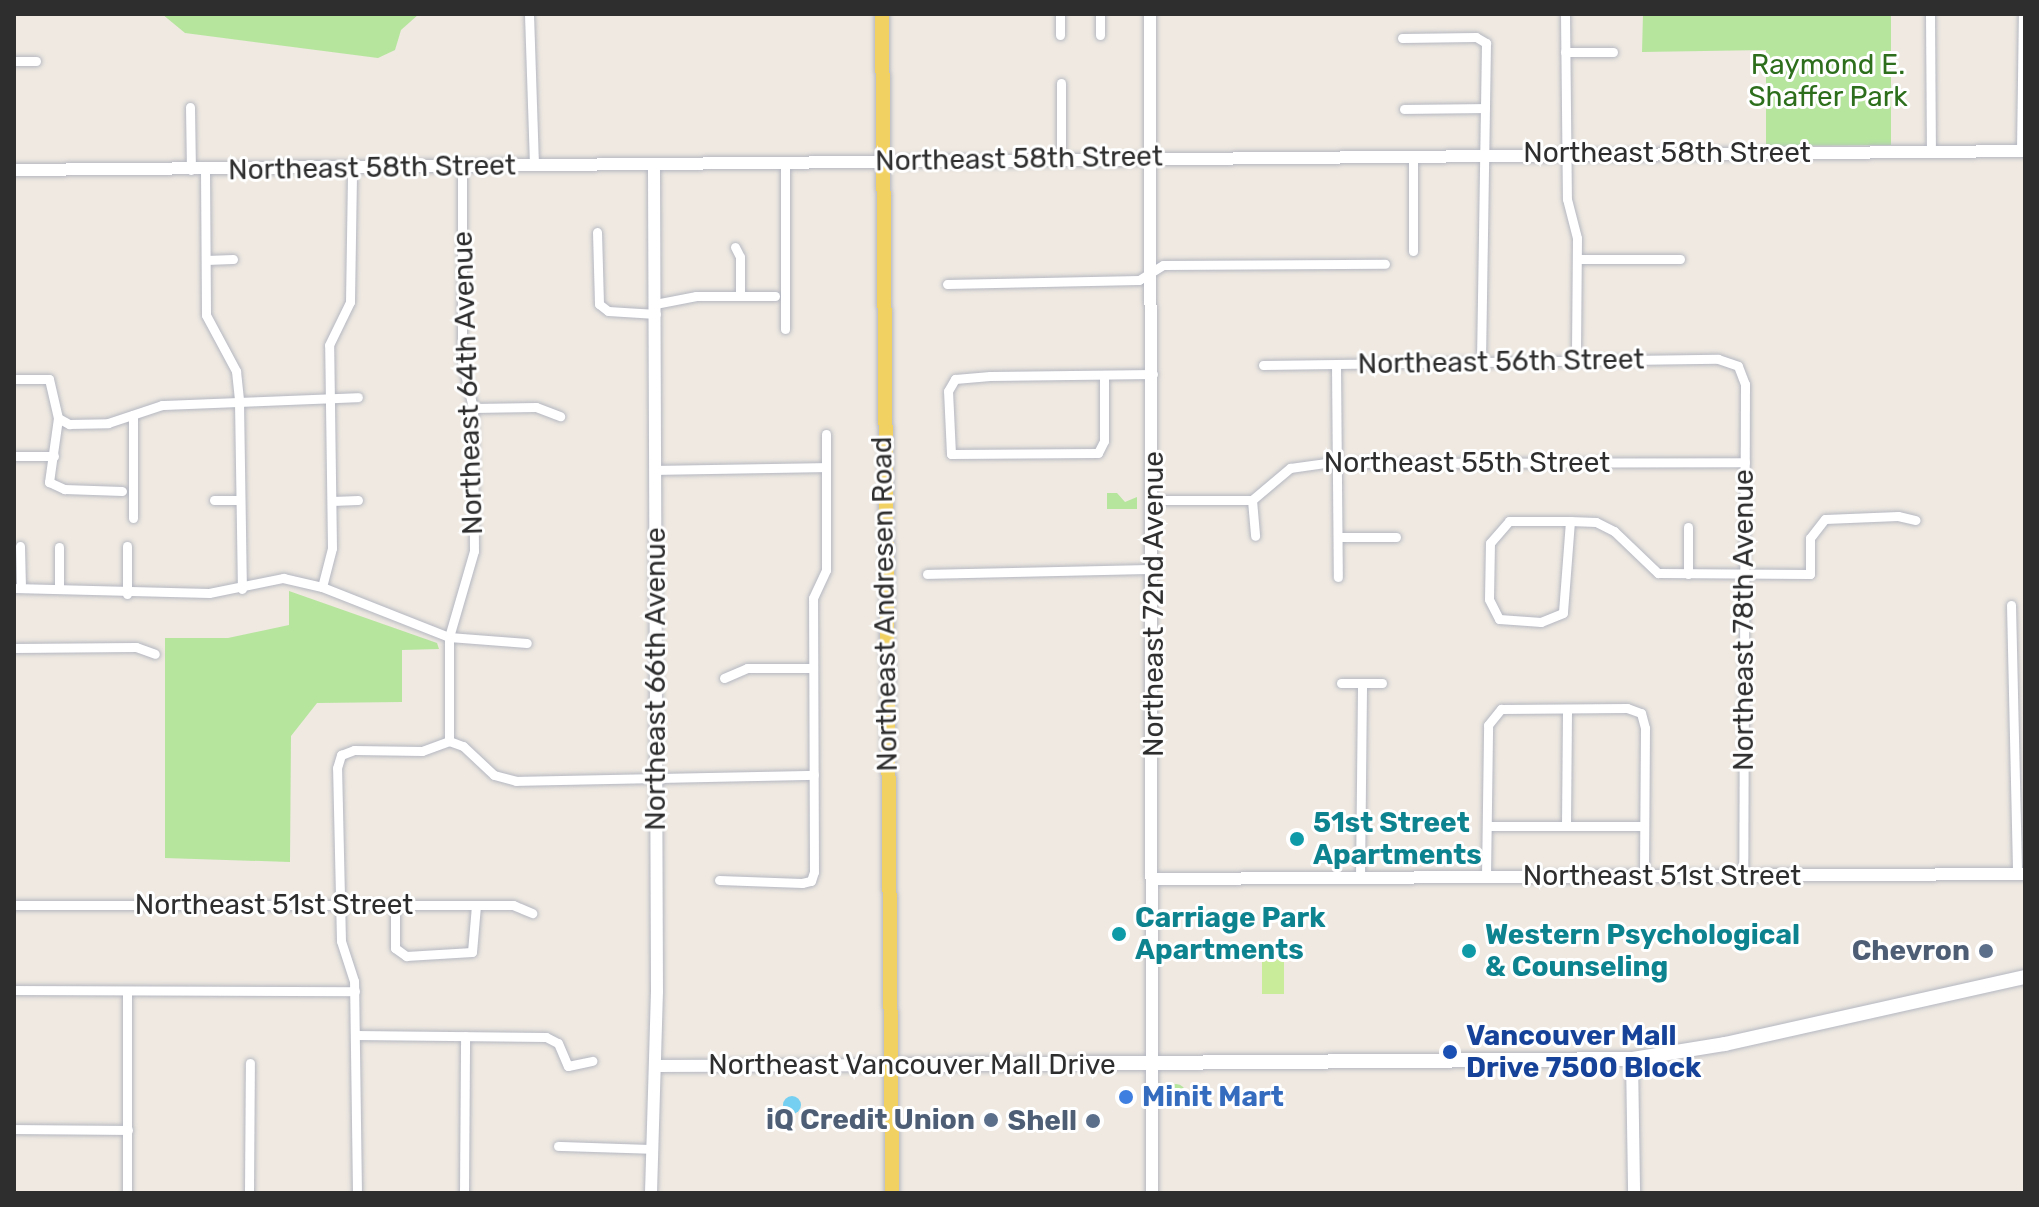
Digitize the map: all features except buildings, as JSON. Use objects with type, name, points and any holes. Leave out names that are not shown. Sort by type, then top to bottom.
[{"type":"main road","name":"Northeast Andresen Road","points":[[882,14],[892,1193]]},
{"type":"main road","name":"Northeast Vancouver Mall Drive","points":[[892,1065],[1632,1059],[1725,1044],[2025,977]]},
{"type":"street","points":[[529,14],[534,166]]},
{"type":"street","points":[[1060,14],[1060,35]]},
{"type":"street","points":[[1100,14],[1100,35]]},
{"type":"street","name":"Northeast 72nd Avenue","points":[[1150,14],[1155,569],[1152,1193]]},
{"type":"street","points":[[1565,14],[1567,199],[1577,259],[1576,360]]},
{"type":"street","points":[[1930,14],[1931,152]]},
{"type":"street","points":[[2023,14],[2023,151]]},
{"type":"street","points":[[1402,38],[1485,40],[1481,361]]},
{"type":"street","points":[[1565,52],[1613,52]]},
{"type":"street","points":[[14,61],[36,61]]},
{"type":"street","points":[[1061,83],[1061,158]]},
{"type":"street","points":[[190,107],[191,170]]},
{"type":"street","points":[[1404,109],[1485,108]]},
{"type":"street","name":"Northeast 58th Street","points":[[14,170],[2023,151]]},
{"type":"street","points":[[1413,155],[1413,251]]},
{"type":"street","points":[[785,163],[785,329]]},
{"type":"street","name":"Northeast 66th Avenue","points":[[651,1193],[655,1066],[656,781],[654,165]]},
{"type":"street","name":"Northeast 64th Avenue","points":[[449,741],[449,637],[474,551],[473,408],[462,361],[462,166]]},
{"type":"street","points":[[322,587],[331,563],[329,345],[350,302],[353,280],[352,168]]},
{"type":"street","points":[[205,170],[206,315],[236,371],[239,402],[242,589]]},
{"type":"street","points":[[597,232],[598,294],[606,310],[656,309],[696,296],[775,296]]},
{"type":"street","points":[[735,247],[740,257],[740,296]]},
{"type":"street","points":[[206,260],[233,259]]},
{"type":"street","points":[[1577,259],[1680,259]]},
{"type":"street","points":[[947,284],[1139,280],[1163,265],[1385,264]]},
{"type":"street","name":"Northeast 56th Street","points":[[1263,365],[1718,359],[1738,366]]},
{"type":"street","points":[[1336,365],[1338,577]]},
{"type":"street","name":"Northeast 78th Avenue","points":[[1738,366],[1745,384],[1743,875]]},
{"type":"street","points":[[1104,375],[1102,451],[1090,455],[951,454],[950,382],[1104,375],[1153,374]]},
{"type":"street","points":[[14,379],[49,379],[58,418],[49,482],[64,489],[122,491]]},
{"type":"street","points":[[58,418],[69,424],[108,423],[162,405],[358,397]]},
{"type":"street","points":[[473,408],[536,407],[560,416]]},
{"type":"street","points":[[133,415],[133,518]]},
{"type":"street","points":[[719,880],[811,881],[813,598],[826,570],[826,434]]},
{"type":"street","points":[[14,456],[54,456]]},
{"type":"street","name":"Northeast 55th Street","points":[[1252,500],[1290,468],[1337,463],[1745,462]]},
{"type":"street","points":[[656,470],[826,467]]},
{"type":"street","points":[[214,500],[240,500]]},
{"type":"street","points":[[332,501],[358,500]]},
{"type":"street","points":[[1154,500],[1252,500],[1255,536]]},
{"type":"street","points":[[1570,521],[1563,613],[1554,621],[1506,622],[1494,613],[1489,599],[1490,543],[1498,527],[1509,521],[1570,521],[1596,522],[1614,531],[1658,573],[1810,574],[1810,538],[1825,519],[1898,516],[1916,520]]},
{"type":"street","points":[[1688,527],[1688,574]]},
{"type":"street","points":[[1338,537],[1396,537]]},
{"type":"street","points":[[20,546],[17,588],[127,594],[242,589],[283,578],[322,587],[449,637],[527,643]]},
{"type":"street","points":[[127,546],[127,594]]},
{"type":"street","points":[[59,547],[59,588]]},
{"type":"street","points":[[927,574],[1155,569]]},
{"type":"street","points":[[2011,605],[2021,874]]},
{"type":"street","points":[[14,648],[136,647],[155,654]]},
{"type":"street","points":[[724,678],[747,668],[813,668]]},
{"type":"street","points":[[1341,683],[1382,683]]},
{"type":"street","points":[[1360,879],[1362,683]]},
{"type":"street","points":[[1486,877],[1488,725],[1493,714],[1501,709],[1641,713],[1645,728],[1644,876]]},
{"type":"street","points":[[1566,826],[1567,709]]},
{"type":"street","points":[[357,1193],[355,991],[341,949],[337,768],[341,755],[354,750],[422,751],[449,741],[463,746],[494,775],[516,781],[656,781],[814,775]]},
{"type":"street","points":[[1488,826],[1644,826]]},
{"type":"street","name":"Northeast 51st Street","points":[[1155,879],[2021,874]]},
{"type":"street","name":"Northeast 51st Street","points":[[14,905],[476,905],[518,906],[532,913]]},
{"type":"street","points":[[395,905],[395,948],[406,956],[472,952],[476,905]]},
{"type":"street","points":[[14,990],[127,993],[355,991]]},
{"type":"street","points":[[127,993],[127,1193]]},
{"type":"street","points":[[355,1035],[551,1038],[565,1065],[580,1067],[592,1061]]},
{"type":"street","points":[[464,1193],[465,1036]]},
{"type":"street","points":[[1632,1059],[1634,1193]]},
{"type":"street","points":[[249,1193],[250,1063]]},
{"type":"street","name":"Northeast Vancouver Mall Drive","points":[[655,1066],[892,1065]]},
{"type":"street","points":[[14,1129],[128,1130]]},
{"type":"street","points":[[558,1146],[653,1149]]},
{"type":"green space","points":[[162,14],[419,14],[401,30],[395,50],[378,58],[185,33]]},
{"type":"green space","name":"Raymond E. Shaffer Park","points":[[1643,14],[1891,14],[1891,145],[1766,146],[1766,50],[1642,52]]},
{"type":"green space","points":[[1107,493],[1117,493],[1125,502],[1137,497],[1137,509],[1107,509]]},
{"type":"green space","points":[[289,591],[437,643],[439,649],[402,650],[402,702],[317,703],[291,736],[290,862],[165,858],[165,638],[228,638],[289,625]]},
{"type":"green space","points":[[1262,953],[1284,953],[1284,994],[1262,994]]},
{"type":"green space","points":[[1172,1084],[1180,1084],[1186,1094],[1180,1104],[1172,1104],[1166,1098],[1166,1090]]},
{"type":"water","points":[[792,1096],[801,1105],[792,1114],[783,1105]]},
{"type":"place","name":"51st Street Apartments","points":[[1297,839]]},
{"type":"place","name":"Carriage Park Apartments","points":[[1119,934]]},
{"type":"place","name":"Western Psychological & Counseling","points":[[1469,951]]},
{"type":"place","name":"Chevron","points":[[1986,951]]},
{"type":"place","name":"Vancouver Mall Drive 7500 Block","points":[[1450,1052]]},
{"type":"place","name":"Minit Mart","points":[[1126,1097]]},
{"type":"place","name":"iQ Credit Union","points":[[991,1120]]},
{"type":"place","name":"Shell","points":[[1093,1121]]}]
